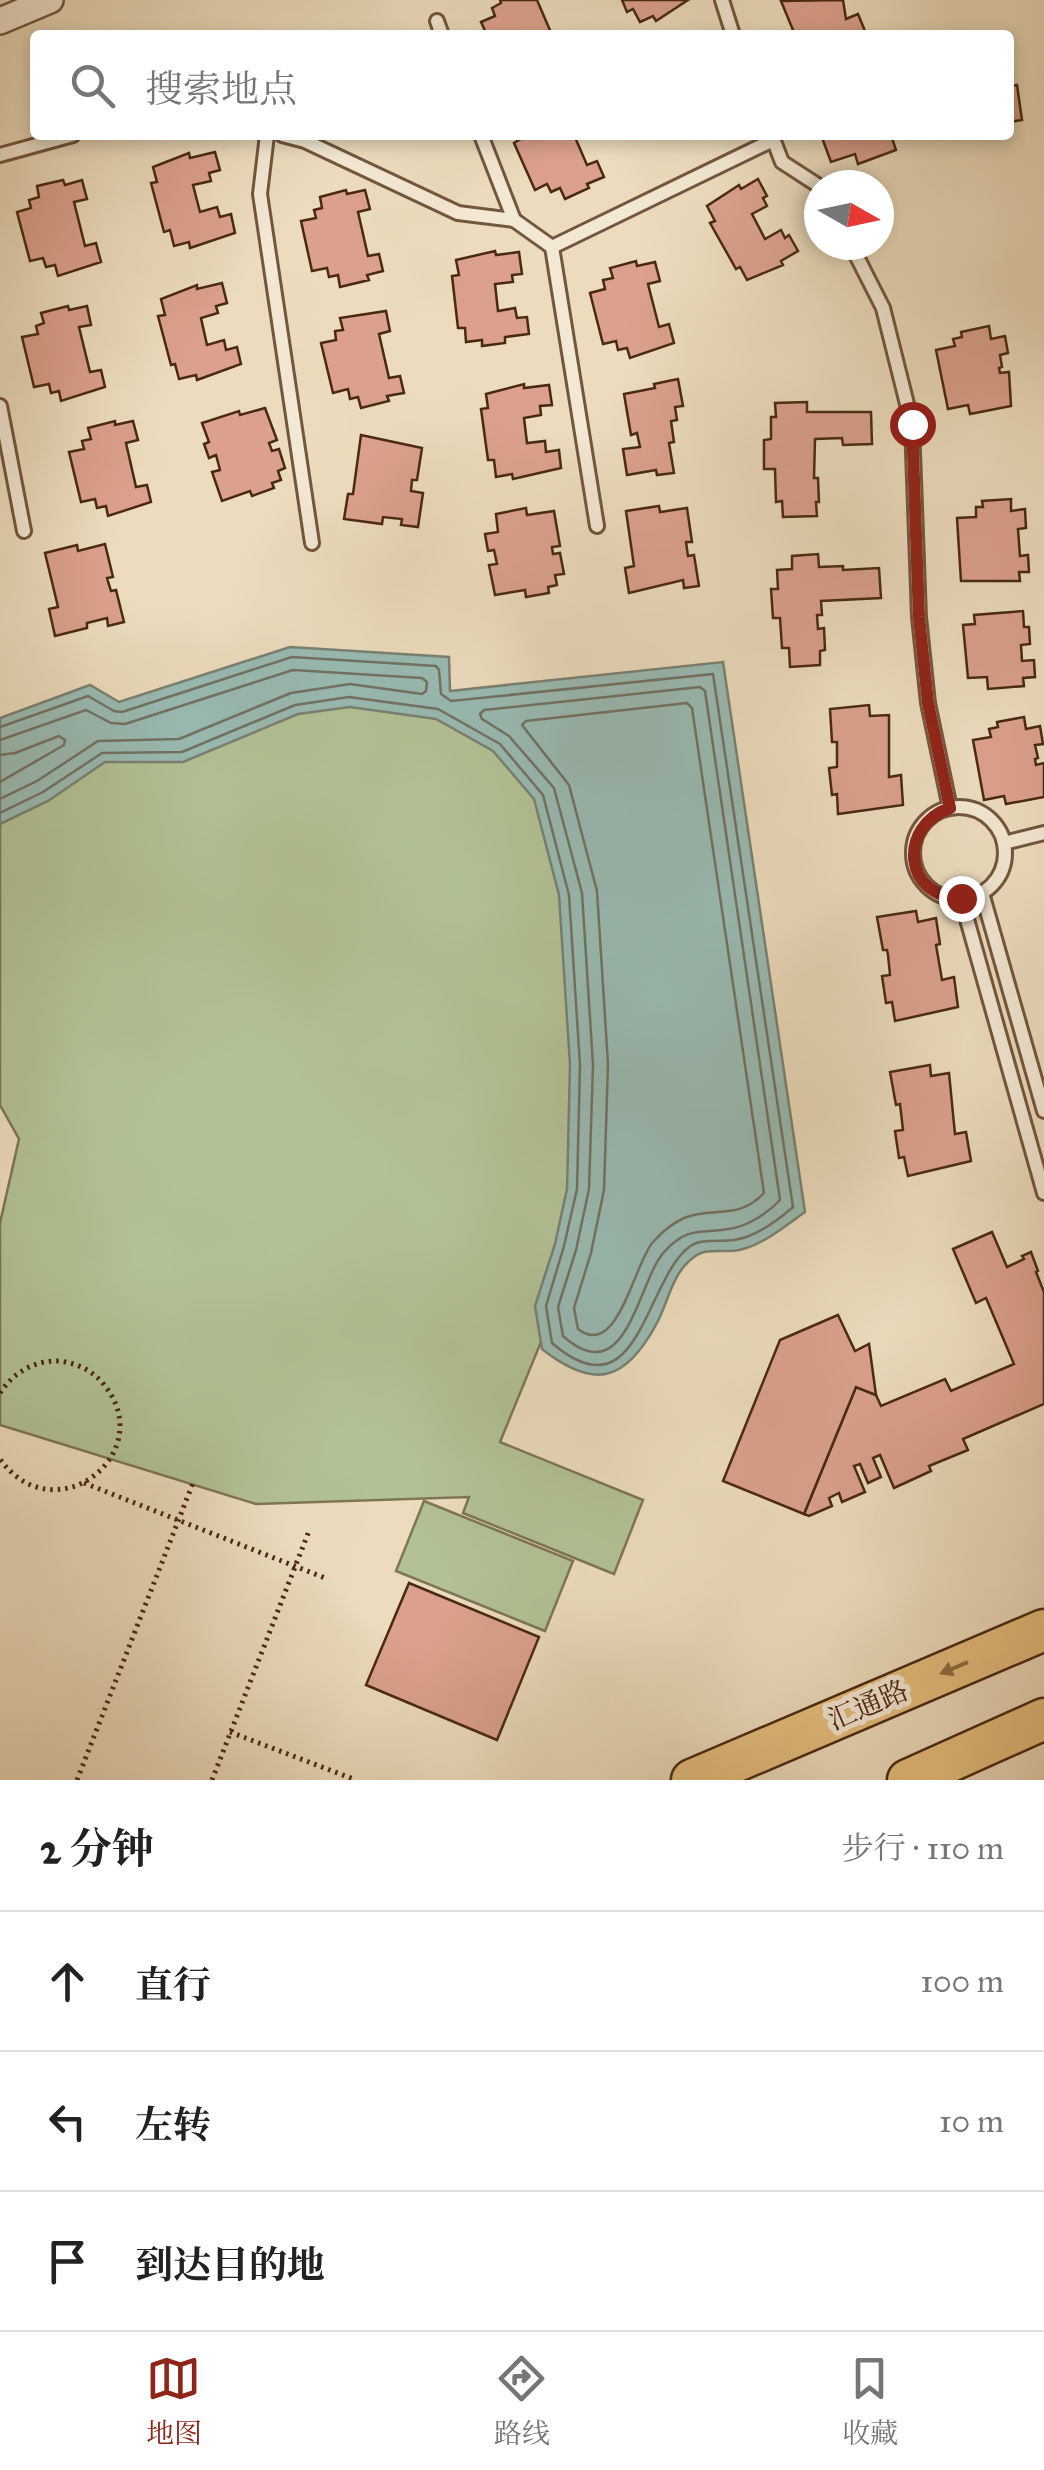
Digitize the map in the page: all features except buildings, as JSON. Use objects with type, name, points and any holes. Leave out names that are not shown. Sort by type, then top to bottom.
[{"type":"main road","name":"汇通路","points":[[692,1780],[1044,1630]]},
{"type":"main road","points":[[908,1780],[1044,1719]]},
{"type":"street","points":[[0,21],[50,0]]},
{"type":"lane","points":[[722,0],[731,30]]},
{"type":"lane","points":[[0,155],[55,140]]},
{"type":"lane","points":[[266,140],[260,194],[312,543]]},
{"type":"lane","points":[[305,140],[458,213],[514,220],[552,247],[597,526]]},
{"type":"lane","points":[[483,140],[514,220]]},
{"type":"lane","points":[[552,247],[768,140]]},
{"type":"lane","points":[[773,140],[782,162],[804,176]]},
{"type":"lane","points":[[859,260],[884,308],[912,424],[919,617],[928,703],[950,808]]},
{"type":"lane","points":[[0,406],[24,531]]},
{"type":"lane","points":[[950,808],[978,811],[999,830],[1004,843],[1000,872],[993,884],[961,898],[940,895],[928,887],[914,862],[914,848],[924,822],[950,808]]},
{"type":"lane","points":[[1004,843],[1044,834]]},
{"type":"lane","points":[[982,892],[1044,1111]]},
{"type":"lane","points":[[961,898],[1044,1194]]},
{"type":"path","points":[[0,1393],[20,1372],[51,1361],[68,1362],[98,1377],[116,1405],[118,1438],[104,1468],[84,1482],[59,1490],[42,1489],[12,1474],[0,1459]]},
{"type":"path","points":[[84,1482],[326,1578]]},
{"type":"path","points":[[77,1780],[193,1482]]},
{"type":"path","points":[[212,1780],[309,1532]]},
{"type":"path","points":[[230,1732],[356,1780]]},
{"type":"green space","points":[[405,699],[523,764],[562,840],[588,1084],[568,1276],[500,1442],[643,1500],[614,1574],[463,1513],[469,1497],[256,1504],[0,1425],[0,1223],[19,1139],[0,1105],[0,770],[269,701]]},
{"type":"green space","points":[[424,1501],[573,1561],[545,1631],[396,1571]]},
{"type":"water","points":[[290,647],[449,657],[450,691],[723,662],[805,1212],[748,1248],[704,1252],[694,1257],[676,1279],[645,1342],[621,1368],[608,1374],[578,1371],[542,1349],[535,1306],[567,1189],[570,1065],[559,895],[534,799],[493,751],[436,719],[350,707],[298,714],[183,762],[105,762],[48,801],[0,824],[0,718],[90,685],[119,702]]},
{"type":"route","points":[[912,424],[919,617],[928,703],[950,808],[924,822],[917,834],[914,862],[928,887],[940,895],[961,898]]}]
